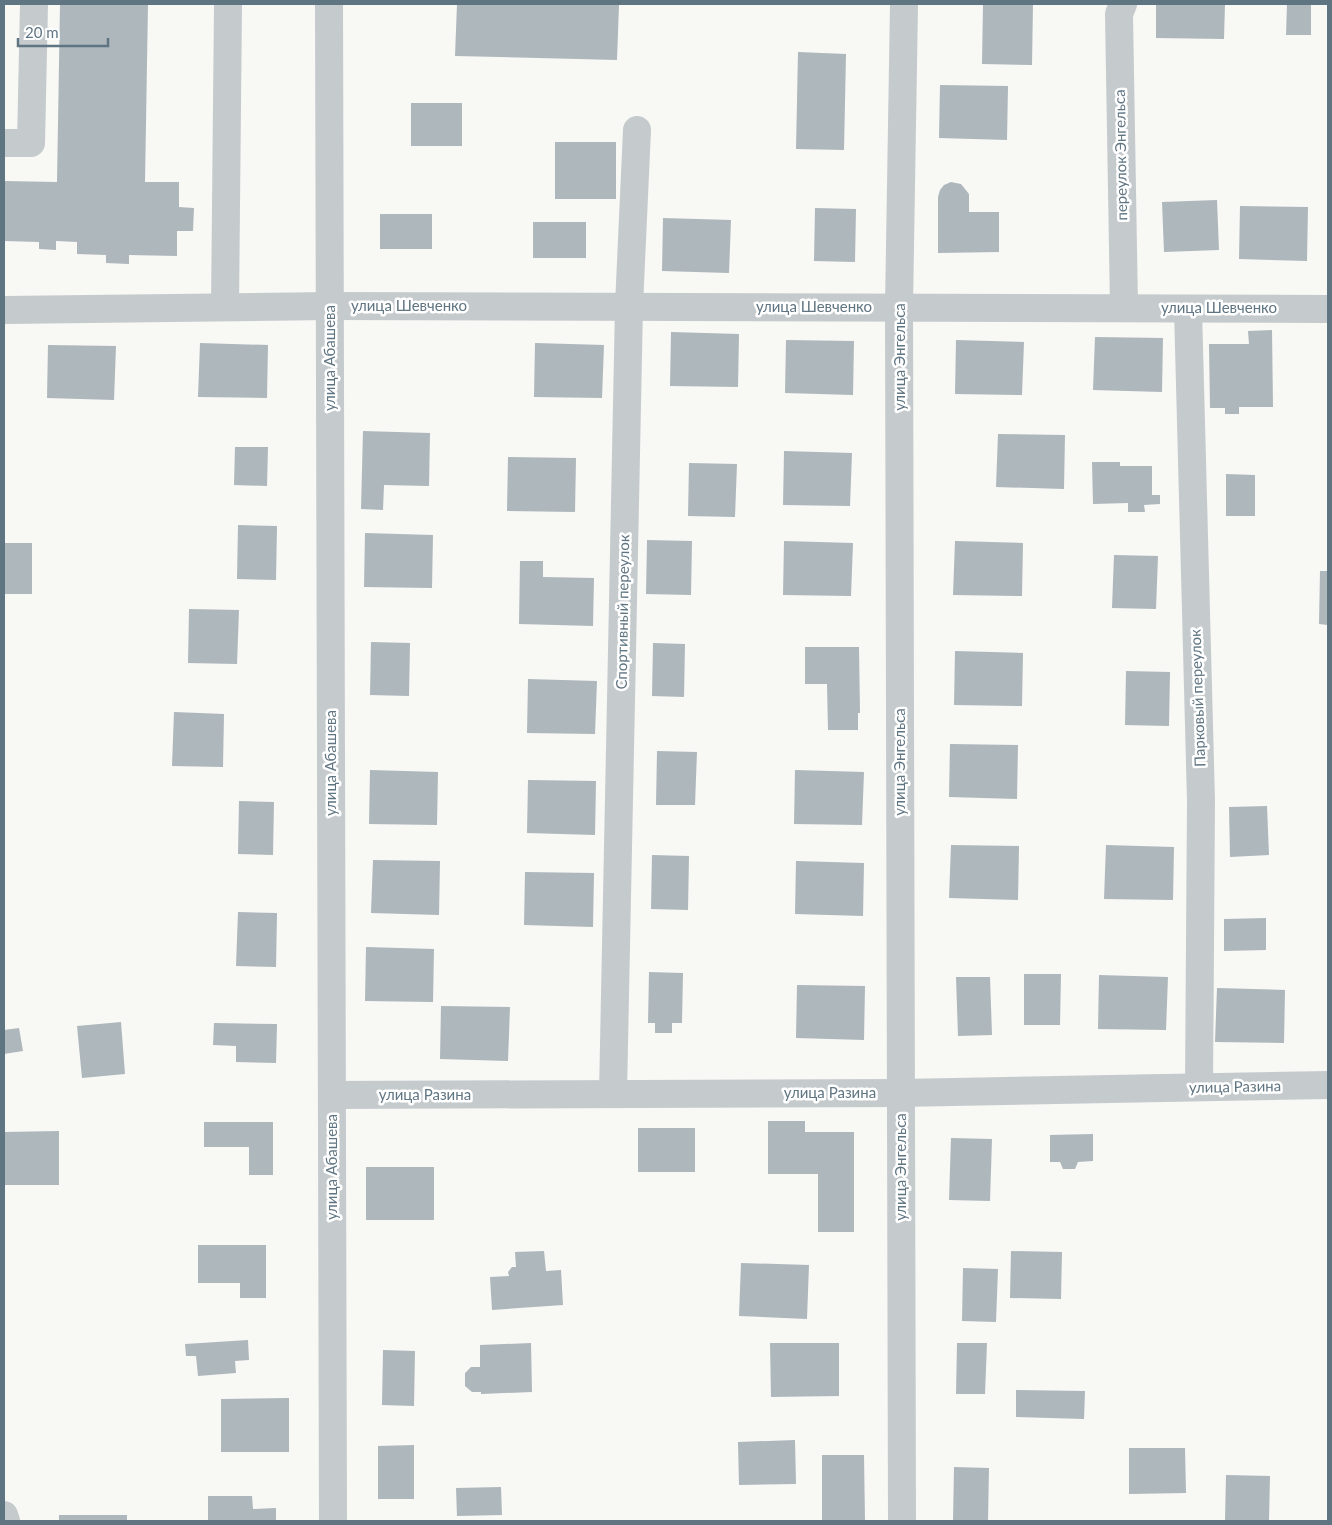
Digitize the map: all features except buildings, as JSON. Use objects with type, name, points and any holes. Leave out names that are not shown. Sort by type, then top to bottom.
[{"type":"street","points":[[4,143],[31,143],[34,4]]},
{"type":"street","points":[[225,307],[228,4]]},
{"type":"street","name":"улица Абашева","points":[[330,4],[333,1521]]},
{"type":"street","name":"улица Энгельса","points":[[902,1521],[899,307],[904,4]]},
{"type":"street","name":"переулок Энгельса","points":[[1123,4],[1119,14],[1124,307]]},
{"type":"street","name":"Спортивный переулок","points":[[614,1094],[629,306],[637,130]]},
{"type":"street","name":"улица Шевченко","points":[[4,310],[330,306],[1328,309]]},
{"type":"street","name":"Парковый переулок","points":[[1188,309],[1201,801],[1199,1087]]},
{"type":"street","name":"улица Разина","points":[[332,1095],[901,1093],[1328,1086]]},
{"type":"street","points":[[4,1515],[6,1521]]}]
